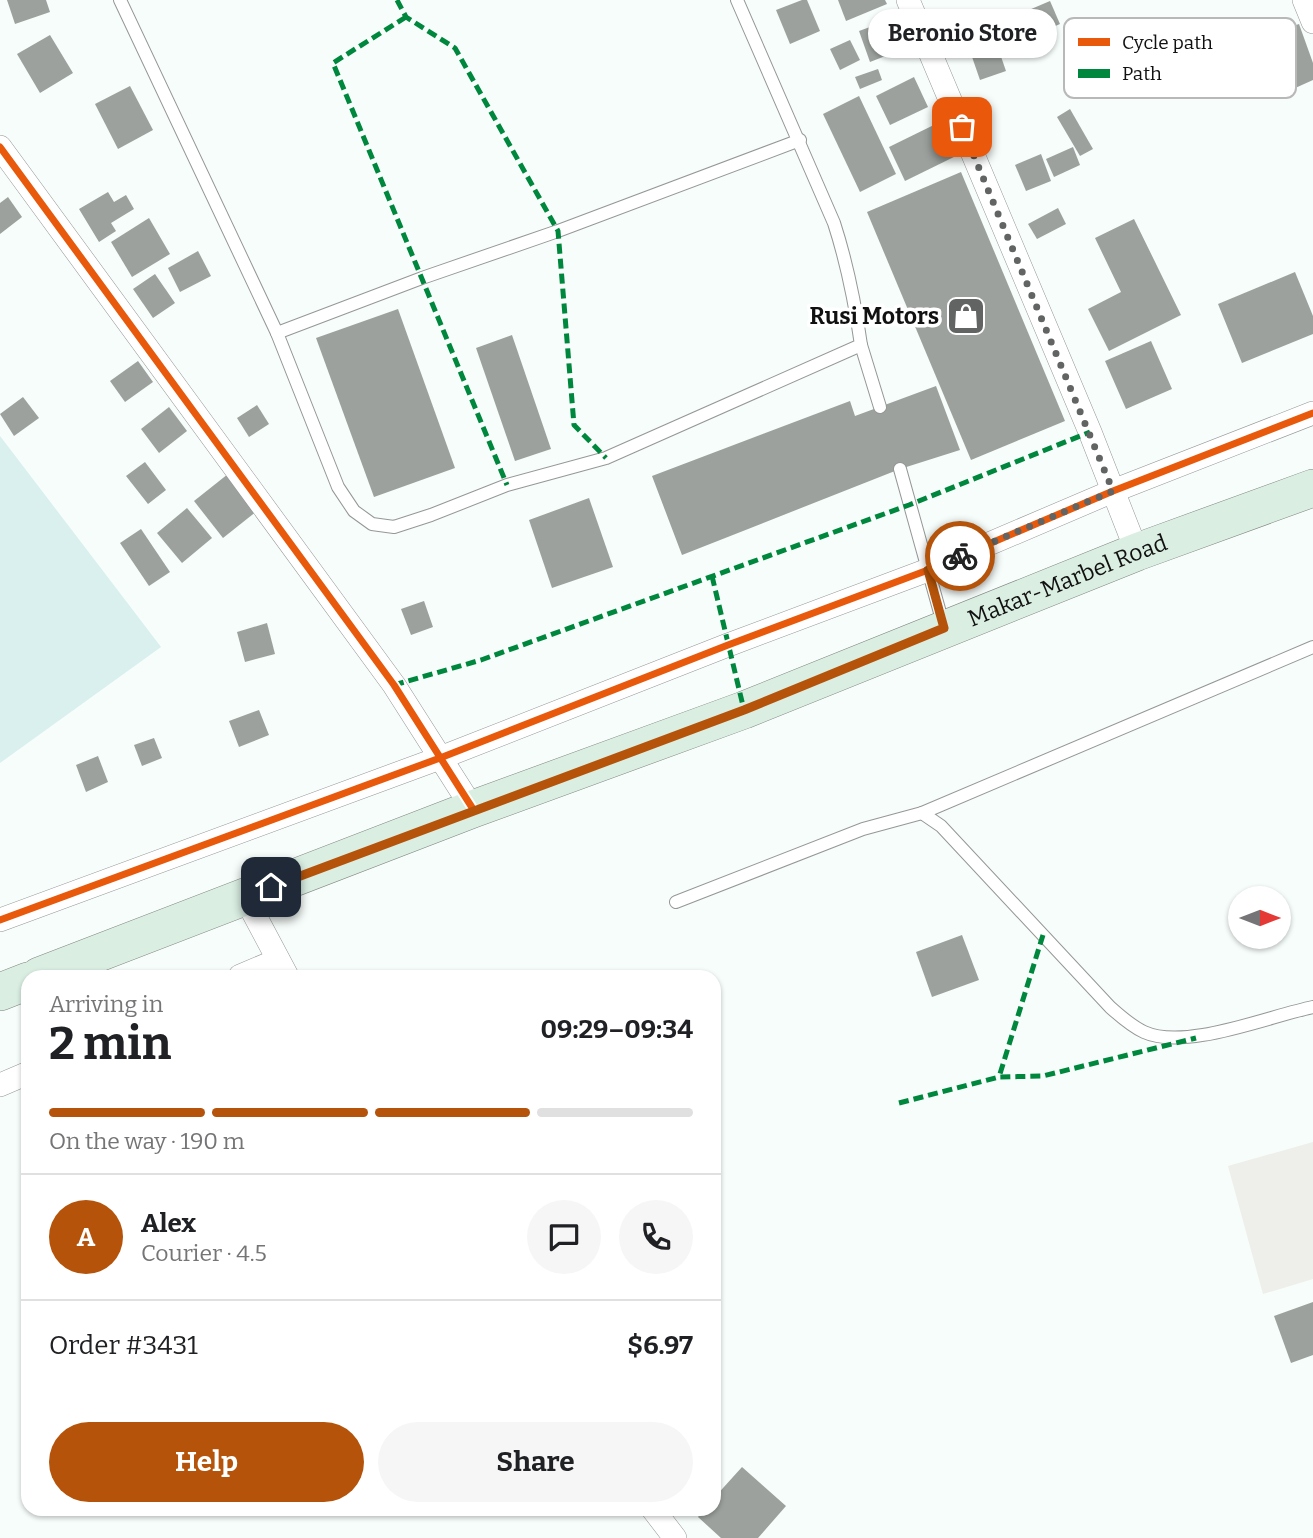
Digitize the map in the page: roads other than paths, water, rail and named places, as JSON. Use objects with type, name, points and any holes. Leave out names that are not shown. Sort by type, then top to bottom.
[{"type":"main road","name":"Makar-Marbel Road","points":[[55,970],[473,809],[744,710],[1137,552],[1313,488]]},
{"type":"main road","points":[[0,992],[21,984]]},
{"type":"street","points":[[908,0],[1137,552]]},
{"type":"street","points":[[1304,0],[1313,22]]},
{"type":"street","points":[[0,147],[394,685],[473,809]]},
{"type":"street","points":[[0,920],[440,758],[928,570],[1113,491],[1313,413]]},
{"type":"street","points":[[245,897],[282,968]]},
{"type":"street","points":[[0,1085],[21,1076]]},
{"type":"street","points":[[658,1516],[675,1538]]},
{"type":"lane","points":[[120,0],[277,334],[338,487],[354,511],[372,524],[394,527],[431,516],[507,485],[606,458],[861,345]]},
{"type":"lane","points":[[737,0],[834,223],[856,305],[861,345],[880,407]]},
{"type":"lane","points":[[277,334],[800,140]]},
{"type":"lane","points":[[900,469],[944,628]]},
{"type":"lane","points":[[676,902],[863,829],[922,813],[1313,647]]},
{"type":"lane","points":[[922,813],[941,826],[1110,1007],[1147,1034],[1196,1038],[1313,1007]]},
{"type":"place","name":"Beronio Store","points":[[962,127]]},
{"type":"place","name":"Rusi Motors","points":[[966,316]]}]
